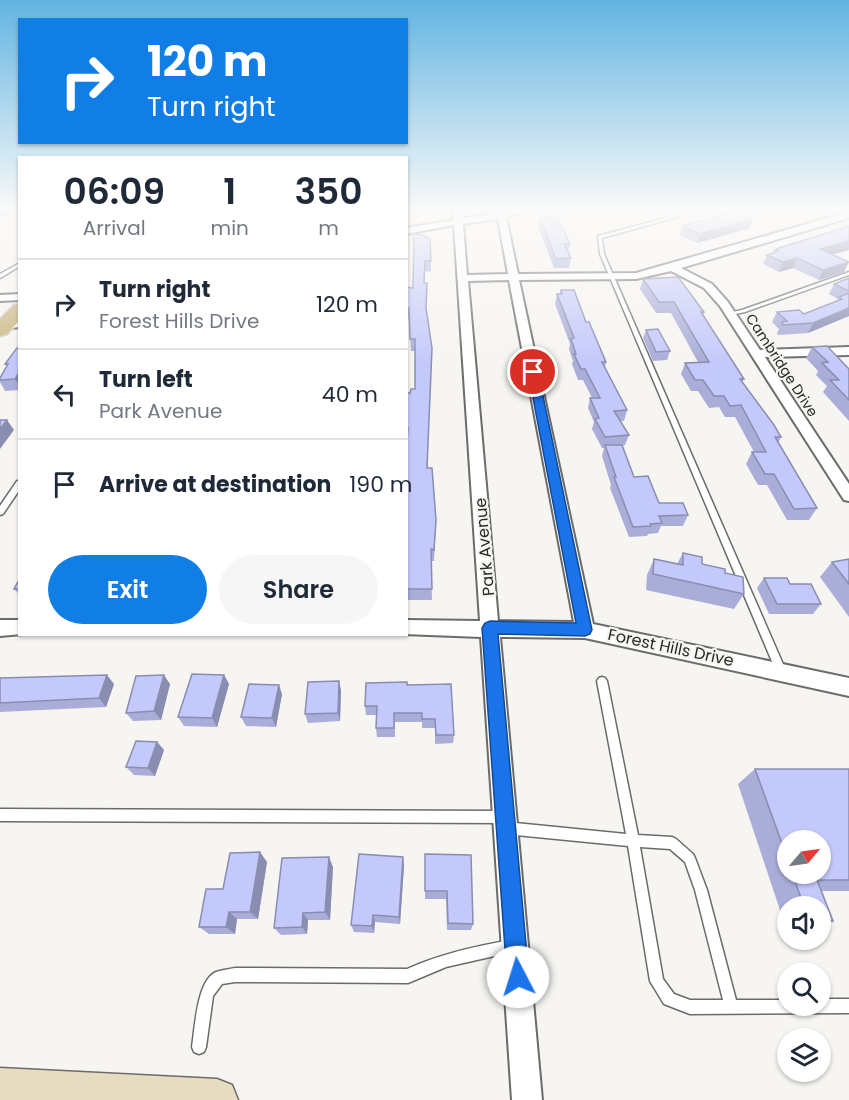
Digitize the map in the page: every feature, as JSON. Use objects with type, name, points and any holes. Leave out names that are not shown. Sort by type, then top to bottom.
[{"type":"main road","points":[[6,326],[18,311]]},
{"type":"main road","points":[[0,1089],[217,1100]]},
{"type":"street","name":"Park Avenue","points":[[461,260],[527,1100]]},
{"type":"street","points":[[510,260],[585,630]]},
{"type":"street","points":[[462,278],[636,276],[699,260]]},
{"type":"street","name":"Cambridge Drive","points":[[674,268],[711,289],[731,313],[849,496]]},
{"type":"street","points":[[0,298],[18,297]]},
{"type":"street","points":[[758,354],[849,351]]},
{"type":"street","points":[[0,628],[18,628]]},
{"type":"street","name":"Forest Hills Drive","points":[[408,628],[585,630],[849,687]]},
{"type":"lane","points":[[605,260],[781,671]]},
{"type":"lane","points":[[0,276],[18,265]]},
{"type":"lane","points":[[731,313],[744,311],[849,273]]},
{"type":"lane","points":[[0,512],[18,486]]},
{"type":"lane","points":[[602,681],[657,981],[669,999],[690,1007],[849,1006]]},
{"type":"lane","points":[[0,815],[505,823],[633,841],[672,843],[689,858],[701,890],[730,1006]]},
{"type":"lane","points":[[199,1047],[207,994],[218,978],[235,975],[408,976],[433,964],[472,953],[515,945]]},
{"type":"building","points":[[414,260],[431,260],[425,261],[424,283],[427,283],[426,308],[432,348],[427,468],[432,468],[436,520],[434,550],[431,549],[432,589],[408,589],[408,393],[411,389],[415,389],[415,339],[410,339],[408,287],[413,288]]},
{"type":"building","points":[[802,260],[849,262],[823,270]]},
{"type":"building","points":[[678,277],[704,312],[701,312],[744,379],[740,379],[774,425],[781,437],[775,437],[817,508],[794,509],[774,474],[765,474],[752,452],[766,452],[741,405],[730,406],[724,396],[714,396],[703,380],[695,380],[685,363],[709,362],[674,302],[659,302],[643,279]]},
{"type":"building","points":[[849,278],[849,291],[834,284]]},
{"type":"building","points":[[561,290],[574,290],[586,322],[589,322],[606,362],[602,362],[627,410],[614,411],[629,435],[605,437],[595,419],[599,418],[590,398],[600,398],[585,369],[581,369],[574,354],[576,354],[571,339],[574,338],[557,294],[562,294]]},
{"type":"building","points":[[849,293],[849,308],[813,323],[783,325],[782,322],[787,321],[777,312],[799,310],[804,314],[842,299],[839,297]]},
{"type":"building","points":[[658,329],[670,351],[656,352],[646,330]]},
{"type":"building","points":[[827,346],[849,369],[849,400],[830,380],[839,380],[822,363],[828,362],[812,347]]},
{"type":"building","points":[[18,348],[18,374],[15,379],[0,380],[8,364],[5,364]]},
{"type":"building","points":[[0,420],[7,420],[0,429]]},
{"type":"building","points":[[605,445],[622,445],[634,477],[648,476],[659,503],[683,503],[688,515],[659,516],[662,523],[633,527],[614,477],[616,477]]},
{"type":"building","points":[[683,553],[702,557],[702,564],[725,569],[725,573],[743,577],[744,594],[653,574],[654,559],[683,565]]},
{"type":"building","points":[[849,559],[849,584],[832,562]]},
{"type":"building","points":[[764,578],[787,578],[790,584],[811,584],[821,604],[777,604]]},
{"type":"building","points":[[192,674],[224,675],[212,718],[178,717]]},
{"type":"building","points":[[107,675],[99,698],[0,703],[0,678]]},
{"type":"building","points":[[164,675],[154,711],[126,713],[136,676]]},
{"type":"building","points":[[339,681],[338,713],[305,714],[308,682]]},
{"type":"building","points":[[407,682],[407,685],[451,684],[454,735],[436,735],[435,719],[422,719],[422,713],[394,713],[394,728],[376,728],[377,706],[365,706],[366,683]]},
{"type":"building","points":[[249,684],[279,685],[272,718],[241,717]]},
{"type":"building","points":[[136,741],[157,742],[148,768],[126,767]]},
{"type":"building","points":[[755,769],[849,769],[849,880],[831,880],[831,830],[777,830]]},
{"type":"building","points":[[260,852],[250,912],[229,912],[226,927],[199,927],[206,889],[223,889],[230,853]]},
{"type":"building","points":[[359,854],[403,857],[399,917],[373,915],[372,926],[351,925]]},
{"type":"building","points":[[425,854],[471,855],[473,924],[448,923],[447,891],[425,891]]},
{"type":"building","points":[[329,857],[325,912],[303,913],[302,927],[274,928],[282,858]]},
{"type":"building","points":[[796,884],[819,884],[823,896],[800,896]]},
{"type":"route","points":[[518,977],[490,628],[585,630],[533,372]]}]
